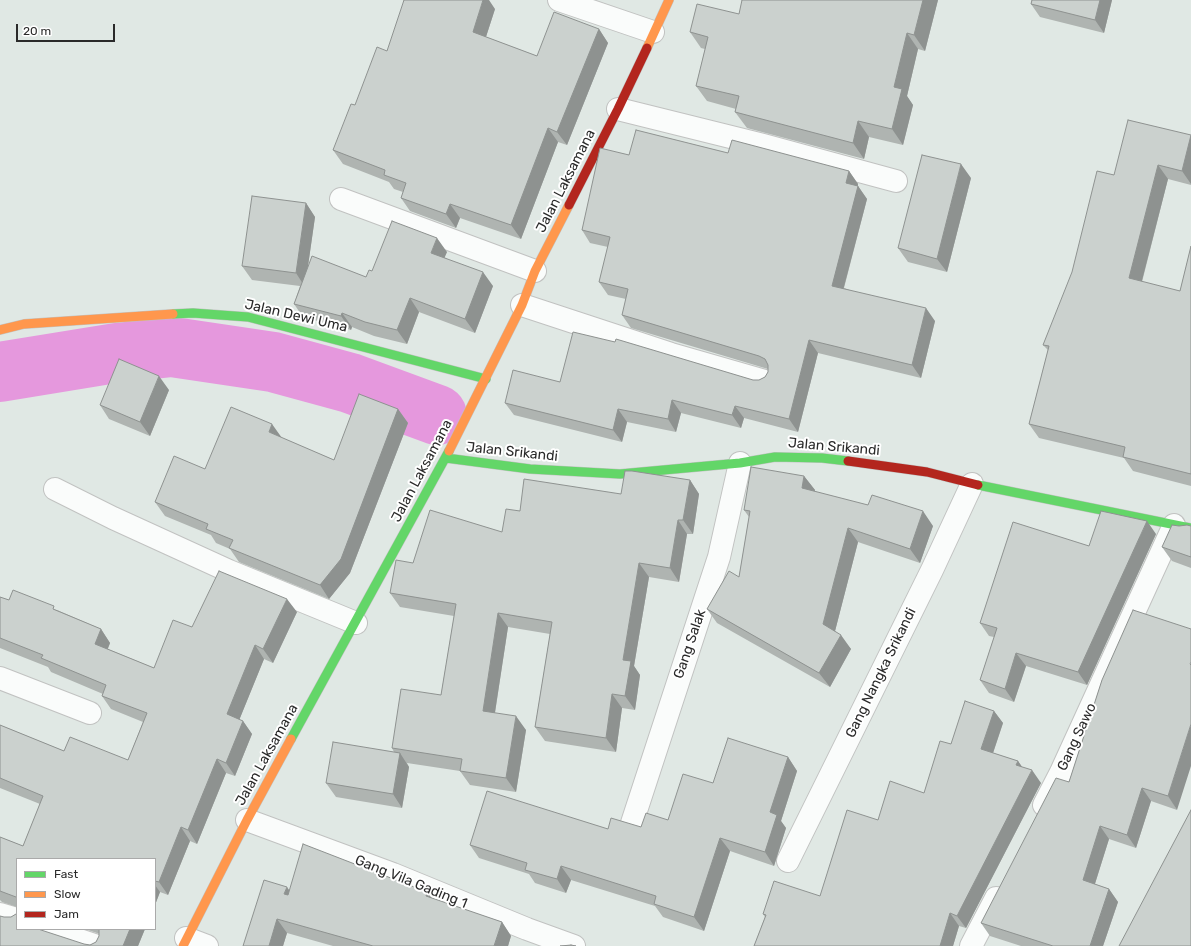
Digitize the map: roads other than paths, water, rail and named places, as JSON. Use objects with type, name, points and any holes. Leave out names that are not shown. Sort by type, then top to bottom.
[{"type":"street","points":[[559,0],[653,32]]},
{"type":"street","name":"Jalan Laksamana","points":[[184,942],[247,820],[446,458],[522,305],[535,271],[618,109],[669,0]]},
{"type":"street","points":[[618,109],[763,145],[896,181]]},
{"type":"street","points":[[341,199],[535,271]]},
{"type":"street","points":[[522,305],[671,354],[765,381]]},
{"type":"street","name":"Jalan Dewi Uma","points":[[0,330],[24,324],[134,316],[193,313],[248,317],[403,356],[486,379]]},
{"type":"street","name":"Jalan Srikandi","points":[[446,458],[530,469],[620,474],[740,463],[775,457],[822,458],[927,472],[972,484],[1182,526]]},
{"type":"street","name":"Gang Salak","points":[[632,823],[719,557],[740,463]]},
{"type":"street","name":"Gang Nangka Srikandi","points":[[788,861],[932,570],[972,484]]},
{"type":"street","points":[[55,489],[113,518],[229,571],[356,623]]},
{"type":"street","name":"Gang Sawo","points":[[1036,821],[1182,526]]},
{"type":"street","points":[[0,678],[90,713]]},
{"type":"street","name":"Gang Vila Gading 1","points":[[247,820],[393,874],[527,929],[574,946]]},
{"type":"street","points":[[971,946],[1003,884]]},
{"type":"street","points":[[0,914],[16,920]]},
{"type":"street","points":[[49,930],[97,946]]},
{"type":"street","points":[[184,942],[207,946]]},
{"type":"waterway","points":[[0,372],[116,353],[172,347],[273,362],[350,383],[437,415]]}]
